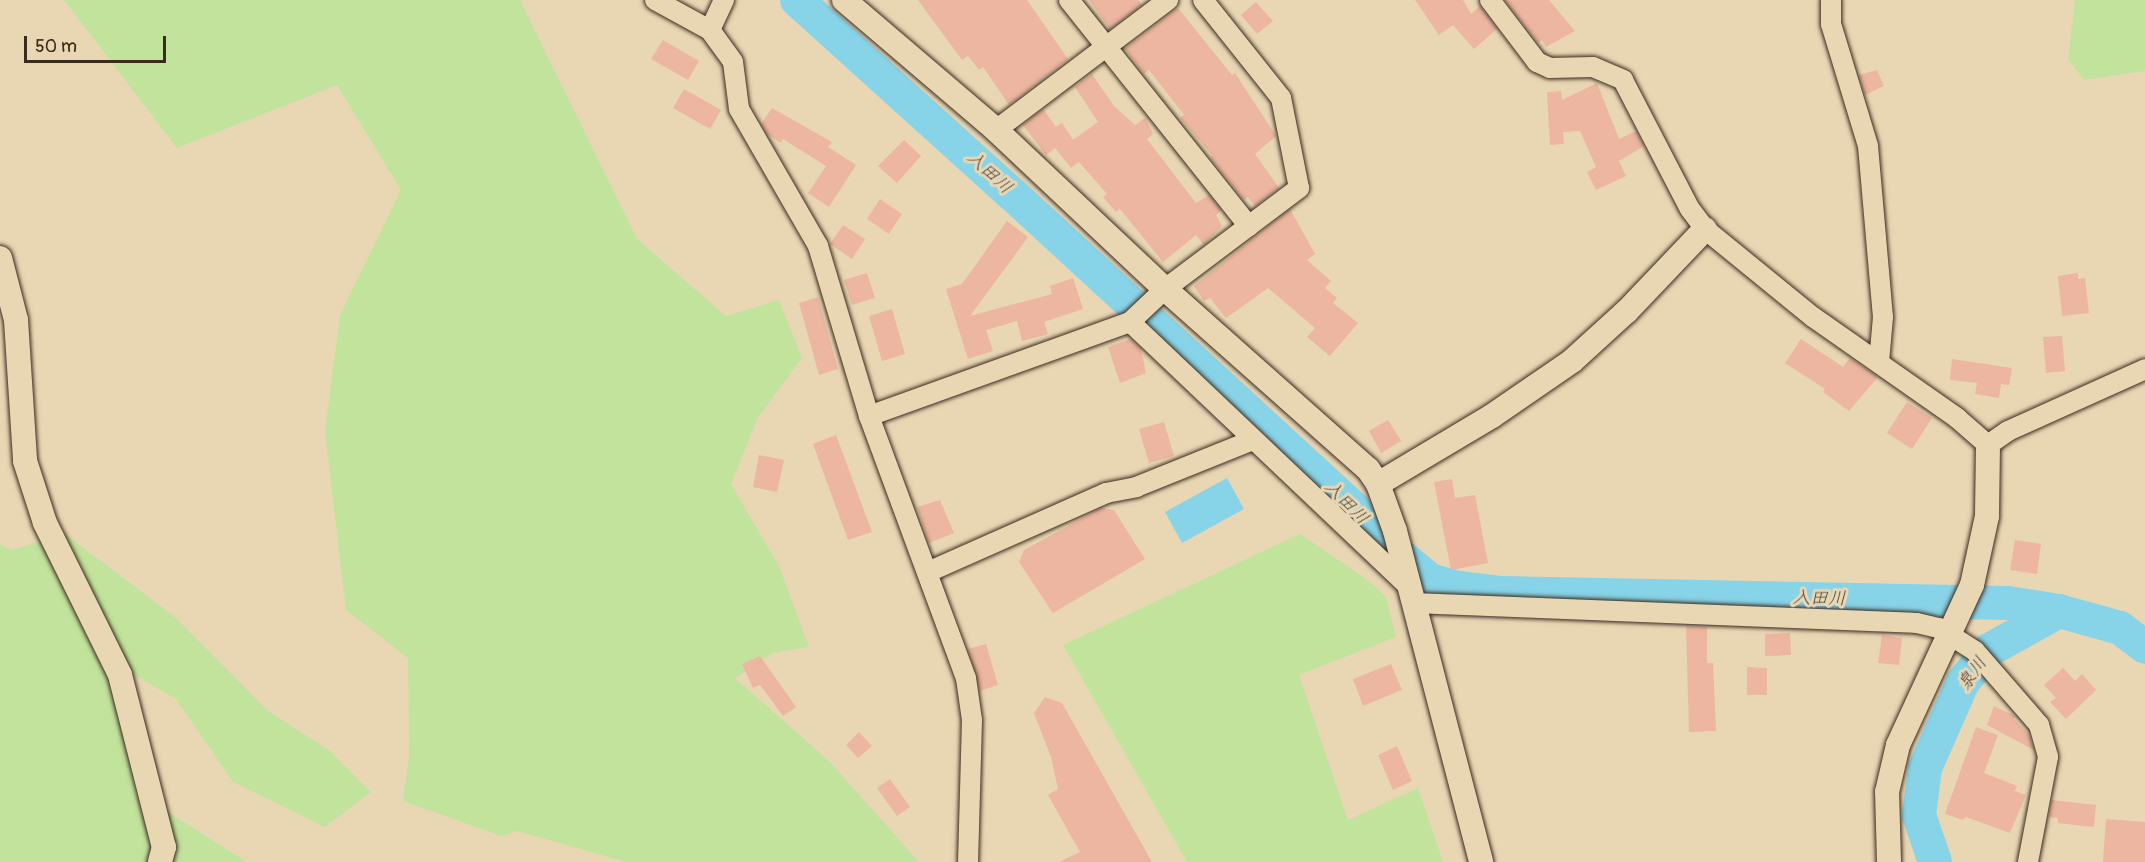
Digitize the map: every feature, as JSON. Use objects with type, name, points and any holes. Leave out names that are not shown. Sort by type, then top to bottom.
[{"type":"street","points":[[655,0],[710,30],[733,62],[739,109],[748,129],[818,246],[869,416],[966,678],[972,720],[968,862]]},
{"type":"street","points":[[710,30],[724,0]]},
{"type":"street","points":[[844,0],[996,130],[1159,295],[1354,454],[1378,484],[1395,531],[1481,862]]},
{"type":"street","points":[[1069,0],[1249,226]]},
{"type":"street","points":[[996,130],[1107,50],[1168,0]]},
{"type":"street","points":[[869,416],[1133,319],[1159,295],[1299,188],[1281,98],[1203,0]]},
{"type":"street","points":[[1490,0],[1537,62],[1550,68],[1593,67],[1623,80],[1690,208],[1706,229],[1813,317],[1879,362],[1988,445]]},
{"type":"street","points":[[1831,0],[1833,34],[1868,146],[1883,317],[1879,362]]},
{"type":"street","points":[[1378,484],[1492,416],[1572,361],[1627,311],[1706,229]]},
{"type":"street","points":[[0,258],[16,320],[25,461],[45,523],[120,675],[164,848],[160,862]]},
{"type":"street","points":[[1133,319],[1410,595],[1917,623],[1954,627],[2039,725],[2048,757],[2028,862]]},
{"type":"street","points":[[1988,445],[2008,430],[2145,369]]},
{"type":"street","points":[[928,572],[1096,497],[1136,487],[1253,440]]},
{"type":"street","points":[[1889,862],[1887,792],[1898,746],[1972,585],[1987,516],[1988,445]]},
{"type":"green space","points":[[64,0],[520,0],[637,239],[726,316],[779,300],[802,358],[758,417],[731,484],[779,566],[809,647],[773,653],[735,678],[830,762],[919,862],[626,862],[517,831],[501,836],[403,801],[409,758],[408,658],[346,610],[325,432],[340,315],[401,190],[337,85],[177,148]]},
{"type":"green space","points":[[2075,0],[2145,0],[2145,71],[2084,80],[2068,59]]},
{"type":"green space","points":[[65,534],[175,617],[268,711],[330,751],[371,792],[325,827],[233,782],[176,699],[121,667],[152,802],[247,862],[0,862],[0,544],[11,550]]},
{"type":"green space","points":[[1300,534],[1372,583],[1386,597],[1396,637],[1299,675],[1348,820],[1418,788],[1443,862],[1187,862],[1063,645]]},
{"type":"water","points":[[1227,478],[1244,509],[1182,543],[1165,512]]},
{"type":"building","points":[[918,0],[1027,0],[1068,59],[1009,105],[983,67],[979,70],[968,56],[962,60]]},
{"type":"building","points":[[1089,0],[1138,0],[1142,5],[1110,29]]},
{"type":"building","points":[[1415,0],[1463,0],[1471,14],[1480,6],[1497,29],[1474,49],[1453,25],[1439,35]]},
{"type":"building","points":[[1505,0],[1549,0],[1575,31],[1546,47],[1542,40],[1538,43]]},
{"type":"building","points":[[1256,2],[1273,21],[1257,34],[1241,15]]},
{"type":"building","points":[[1178,8],[1232,75],[1235,73],[1276,136],[1255,154],[1279,188],[1255,206],[1248,197],[1244,200],[1210,157],[1212,155],[1180,118],[1184,115],[1149,70],[1144,74],[1125,49]]},
{"type":"building","points":[[663,40],[699,61],[688,80],[651,59]]},
{"type":"building","points":[[1877,70],[1884,86],[1865,95],[1859,75]]},
{"type":"building","points":[[1092,74],[1114,106],[1135,125],[1145,118],[1153,134],[1147,139],[1196,203],[1209,195],[1221,210],[1216,215],[1222,226],[1204,245],[1196,235],[1163,262],[1120,209],[1116,212],[1103,197],[1107,194],[1079,162],[1071,168],[1055,148],[1046,155],[1023,125],[1043,109],[1056,127],[1062,123],[1073,140],[1098,122],[1075,87]]},
{"type":"building","points":[[1597,83],[1619,139],[1636,131],[1644,146],[1619,161],[1626,176],[1596,190],[1587,172],[1596,167],[1580,131],[1563,132],[1564,144],[1550,145],[1547,92],[1561,91],[1562,100]]},
{"type":"building","points":[[684,89],[721,110],[710,129],[673,108]]},
{"type":"building","points":[[772,108],[832,142],[828,147],[856,165],[829,207],[808,193],[826,166],[783,139],[781,143],[767,134],[761,124]]},
{"type":"building","points":[[904,140],[921,156],[897,183],[878,166]]},
{"type":"building","points":[[880,199],[902,214],[889,234],[867,219]]},
{"type":"building","points":[[1290,209],[1315,254],[1307,260],[1331,281],[1325,288],[1337,298],[1333,303],[1358,323],[1330,356],[1307,337],[1315,328],[1268,288],[1226,318],[1210,298],[1204,301],[1194,286]]},
{"type":"building","points":[[1007,221],[1028,237],[970,316],[1052,294],[1050,286],[1073,278],[1083,309],[1044,322],[1048,334],[1022,341],[1017,321],[986,330],[993,351],[968,359],[946,289],[962,284]]},
{"type":"building","points":[[843,225],[865,239],[852,259],[830,244]]},
{"type":"building","points":[[867,273],[875,298],[852,305],[844,280]]},
{"type":"building","points":[[2078,273],[2078,279],[2085,278],[2089,313],[2062,316],[2058,276]]},
{"type":"building","points":[[818,297],[838,369],[819,375],[799,303]]},
{"type":"building","points":[[892,309],[905,354],[882,361],[869,316]]},
{"type":"building","points":[[2062,336],[2065,371],[2046,373],[2043,337]]},
{"type":"building","points":[[1131,339],[1141,349],[1146,373],[1120,383],[1108,347]]},
{"type":"building","points":[[1801,339],[1843,367],[1850,358],[1878,377],[1849,411],[1823,392],[1825,389],[1785,363]]},
{"type":"building","points":[[1952,359],[2012,368],[2009,385],[2001,384],[1999,398],[1975,394],[1977,383],[1950,380]]},
{"type":"building","points":[[1907,402],[1932,418],[1912,449],[1887,433]]},
{"type":"building","points":[[1388,420],[1401,441],[1381,453],[1369,431]]},
{"type":"building","points":[[1164,422],[1174,456],[1149,463],[1139,429]]},
{"type":"building","points":[[836,435],[872,532],[848,540],[813,444]]},
{"type":"building","points":[[759,455],[784,460],[777,492],[753,487]]},
{"type":"building","points":[[1452,479],[1455,498],[1475,495],[1488,563],[1451,570],[1434,482]]},
{"type":"building","points":[[940,500],[954,533],[929,543],[917,507]]},
{"type":"building","points":[[1101,508],[1114,510],[1145,559],[1053,613],[1019,562],[1024,550]]},
{"type":"building","points":[[2015,540],[2041,544],[2037,574],[2010,570]]},
{"type":"building","points":[[1686,626],[1707,627],[1707,663],[1713,663],[1716,731],[1689,732]]},
{"type":"building","points":[[1790,633],[1791,655],[1765,656],[1765,634]]},
{"type":"building","points":[[1882,635],[1902,638],[1899,665],[1878,663]]},
{"type":"building","points":[[986,644],[998,685],[980,691],[968,649]]},
{"type":"building","points":[[760,656],[796,707],[783,716],[760,685],[753,688],[742,664]]},
{"type":"building","points":[[1391,664],[1402,690],[1363,706],[1353,679]]},
{"type":"building","points":[[1747,667],[1767,668],[1767,695],[1747,695]]},
{"type":"building","points":[[2063,668],[2075,681],[2082,674],[2096,690],[2066,719],[2050,702],[2056,698],[2044,685]]},
{"type":"building","points":[[1045,697],[1062,703],[1152,862],[1059,862],[1080,852],[1048,795],[1058,789],[1051,757],[1034,713]]},
{"type":"building","points":[[1994,706],[2015,716],[2014,719],[2029,735],[2034,750],[1987,725]]},
{"type":"building","points":[[1976,727],[1998,735],[1984,773],[2017,786],[2015,791],[2026,795],[2010,833],[1966,817],[1963,820],[1945,814]]},
{"type":"building","points":[[859,732],[872,746],[858,758],[846,745]]},
{"type":"building","points":[[1397,746],[1412,781],[1393,790],[1378,755]]},
{"type":"building","points":[[890,779],[910,807],[897,816],[877,788]]},
{"type":"building","points":[[2052,800],[2096,805],[2094,827],[2058,823],[2058,818],[2049,817]]},
{"type":"building","points":[[2106,819],[2145,822],[2145,862],[2103,862]]},
{"type":"waterway","name":"入田川","points":[[797,0],[1012,194],[1354,509],[1383,541],[1430,580],[1453,587],[1500,593],[2008,603],[2059,611],[2120,628],[2145,647]]},
{"type":"waterway","name":"泉川","points":[[1935,862],[1919,815],[1925,768],[1963,682],[1989,650],[2059,611]]}]
